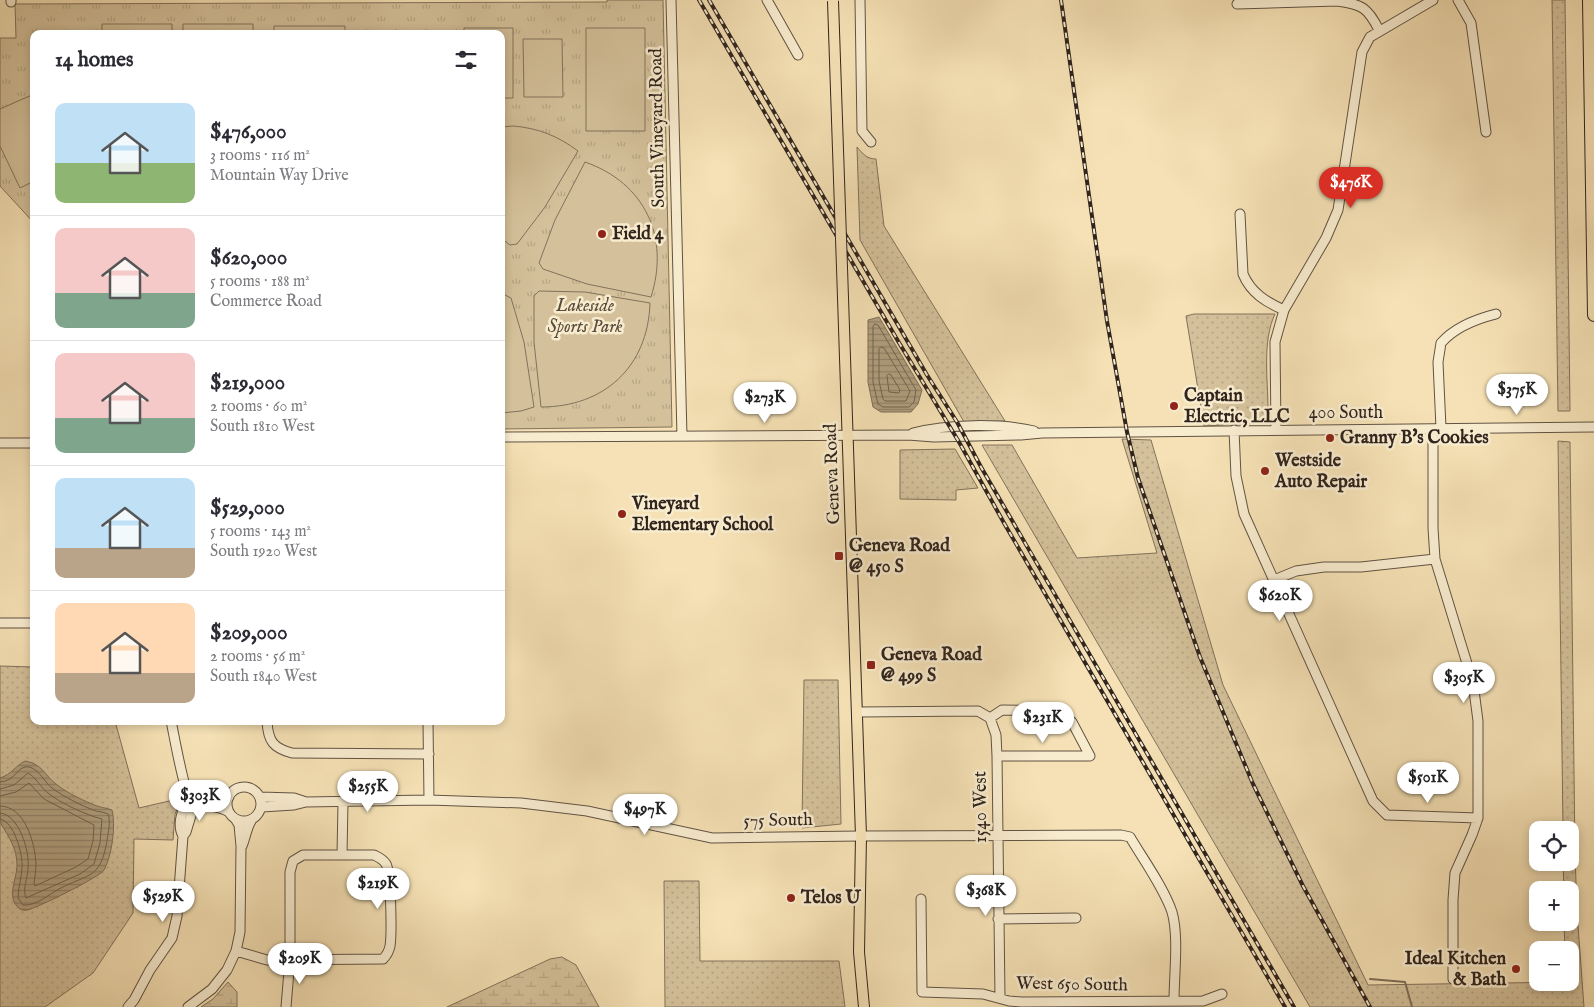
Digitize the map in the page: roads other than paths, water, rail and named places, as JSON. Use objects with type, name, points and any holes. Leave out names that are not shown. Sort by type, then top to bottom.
[{"type":"highway","points":[[1581,0],[1591,67]]},
{"type":"highway","points":[[1589,0],[1594,315]]},
{"type":"main road","name":"Geneva Road","points":[[833,0],[858,712],[861,836],[859,952],[864,1007]]},
{"type":"street","name":"South Vineyard Road","points":[[671,0],[682,436]]},
{"type":"street","points":[[767,0],[798,55]]},
{"type":"street","points":[[860,0],[862,131],[871,142]]},
{"type":"street","points":[[1276,430],[1275,342],[1284,310],[1326,238],[1338,210],[1362,52],[1370,37],[1379,30],[1433,0]]},
{"type":"street","points":[[1458,0],[1471,23],[1486,132]]},
{"type":"street","points":[[1237,4],[1337,1],[1351,3],[1365,9],[1379,30]]},
{"type":"street","points":[[1240,214],[1243,274],[1247,283],[1253,292],[1261,298],[1284,310]]},
{"type":"street","points":[[1453,979],[1452,900],[1455,873],[1478,818],[1478,721],[1473,683],[1435,559],[1433,528],[1438,362],[1441,343],[1456,330],[1479,318],[1496,314]]},
{"type":"street","name":"400 South","points":[[505,437],[908,435],[934,437],[1234,430],[1594,427]]},
{"type":"street","points":[[1234,430],[1236,476],[1244,514],[1373,801],[1387,815],[1478,818]]},
{"type":"street","points":[[0,443],[30,443]]},
{"type":"street","points":[[1274,580],[1296,571],[1324,567],[1370,566],[1435,559]]},
{"type":"street","points":[[0,623],[30,623]]},
{"type":"street","points":[[858,712],[978,711],[990,718],[1002,710],[1060,711],[1072,722],[1090,756],[997,756]]},
{"type":"street","name":"1540 West","points":[[990,718],[996,735],[997,756],[1000,998]]},
{"type":"street","points":[[172,725],[185,788],[189,797],[195,803],[217,807],[229,812]]},
{"type":"street","points":[[267,725],[269,738],[278,750],[292,753],[428,754]]},
{"type":"street","points":[[428,725],[429,800]]},
{"type":"street","points":[[188,1007],[212,989],[227,970],[236,951],[240,932],[241,846],[239,825],[229,812],[227,806],[232,792],[242,787],[254,790],[260,797],[262,807],[260,813],[247,827],[245,840],[241,846]]},
{"type":"street","points":[[128,1007],[172,938],[177,916],[183,836],[180,831],[182,814],[186,806],[229,797]]},
{"type":"street","points":[[260,797],[294,798],[306,802]]},
{"type":"street","name":"575 South","points":[[306,802],[429,800],[520,803],[587,811],[712,838],[1121,835],[1130,837],[1172,912],[1175,928],[1174,1001]]},
{"type":"street","points":[[262,807],[294,805],[306,802]]},
{"type":"street","points":[[342,802],[342,854]]},
{"type":"street","points":[[236,820],[241,822],[251,821]]},
{"type":"street","points":[[236,951],[267,960],[290,959],[383,959],[389,952],[390,944],[390,891],[387,866],[382,859],[374,855],[342,854],[303,855],[293,861],[290,872],[290,959],[286,1007]]},
{"type":"street","name":"West 650 South","points":[[921,899],[922,992],[983,994],[1021,1002],[1122,1004],[1204,1001],[1222,994]]},
{"type":"street","points":[[998,919],[1076,918]]},
{"type":"water","points":[[879,317],[922,390],[918,404],[911,412],[881,412],[873,407],[868,382],[868,320]]},
{"type":"water","points":[[25,761],[40,767],[52,781],[70,794],[97,806],[112,810],[114,824],[107,864],[100,874],[42,904],[21,910],[14,902],[13,897],[17,870],[16,854],[1,824],[0,778]]},
{"type":"waterway","points":[[1370,979],[1405,982],[1412,1007]]},
{"type":"railway","points":[[699,0],[959,442],[1004,523],[1285,1007]]},
{"type":"railway","points":[[709,0],[927,375],[957,422],[981,467],[1294,1007]]},
{"type":"railway","points":[[1061,0],[1107,321],[1127,432],[1138,478],[1200,657],[1253,784],[1303,886],[1370,1007]]},
{"type":"place","name":"Field 4","points":[[602,234]]},
{"type":"place","name":"Captain Electric, LLC","points":[[1174,406]]},
{"type":"place","name":"Granny B's Cookies","points":[[1330,438]]},
{"type":"place","name":"Westside Auto Repair","points":[[1265,471]]},
{"type":"place","name":"Vineyard Elementary School","points":[[622,514]]},
{"type":"place","name":"Geneva Road @ 450 S","points":[[839,556]]},
{"type":"place","name":"Geneva Road @ 499 S","points":[[871,665]]},
{"type":"place","name":"Telos U","points":[[791,898]]},
{"type":"place","name":"Ideal Kitchen & Bath","points":[[1516,969]]},
{"type":"park label","name":"Lakeside Sports Park","points":[[585,316]]}]
